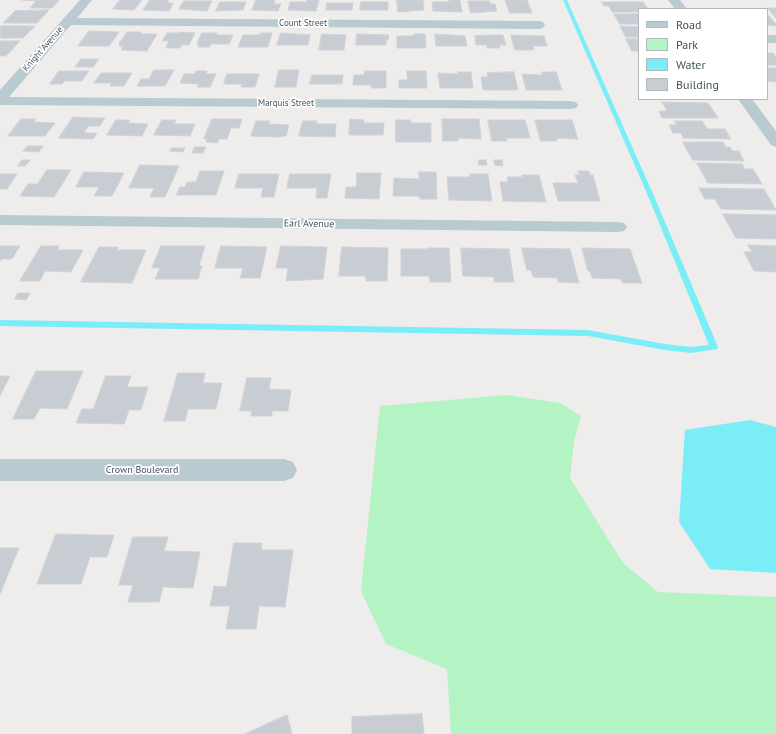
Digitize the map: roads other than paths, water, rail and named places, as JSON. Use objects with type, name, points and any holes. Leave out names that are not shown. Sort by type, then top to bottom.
[{"type":"street","name":"Knight Avenue","points":[[0,100],[86,0]]},
{"type":"street","points":[[674,0],[680,8]]},
{"type":"street","name":"Count Street","points":[[67,21],[539,24]]},
{"type":"street","name":"Marquis Street","points":[[0,100],[571,105]]},
{"type":"street","points":[[746,100],[776,142]]},
{"type":"street","name":"Earl Avenue","points":[[0,220],[618,227]]},
{"type":"street","name":"Crown Boulevard","points":[[0,470],[284,470]]},
{"type":"water","points":[[750,420],[776,427],[776,573],[710,569],[679,522],[685,430]]},
{"type":"waterway","points":[[0,323],[588,333],[665,347],[691,350],[714,347],[651,196],[565,0]]}]
